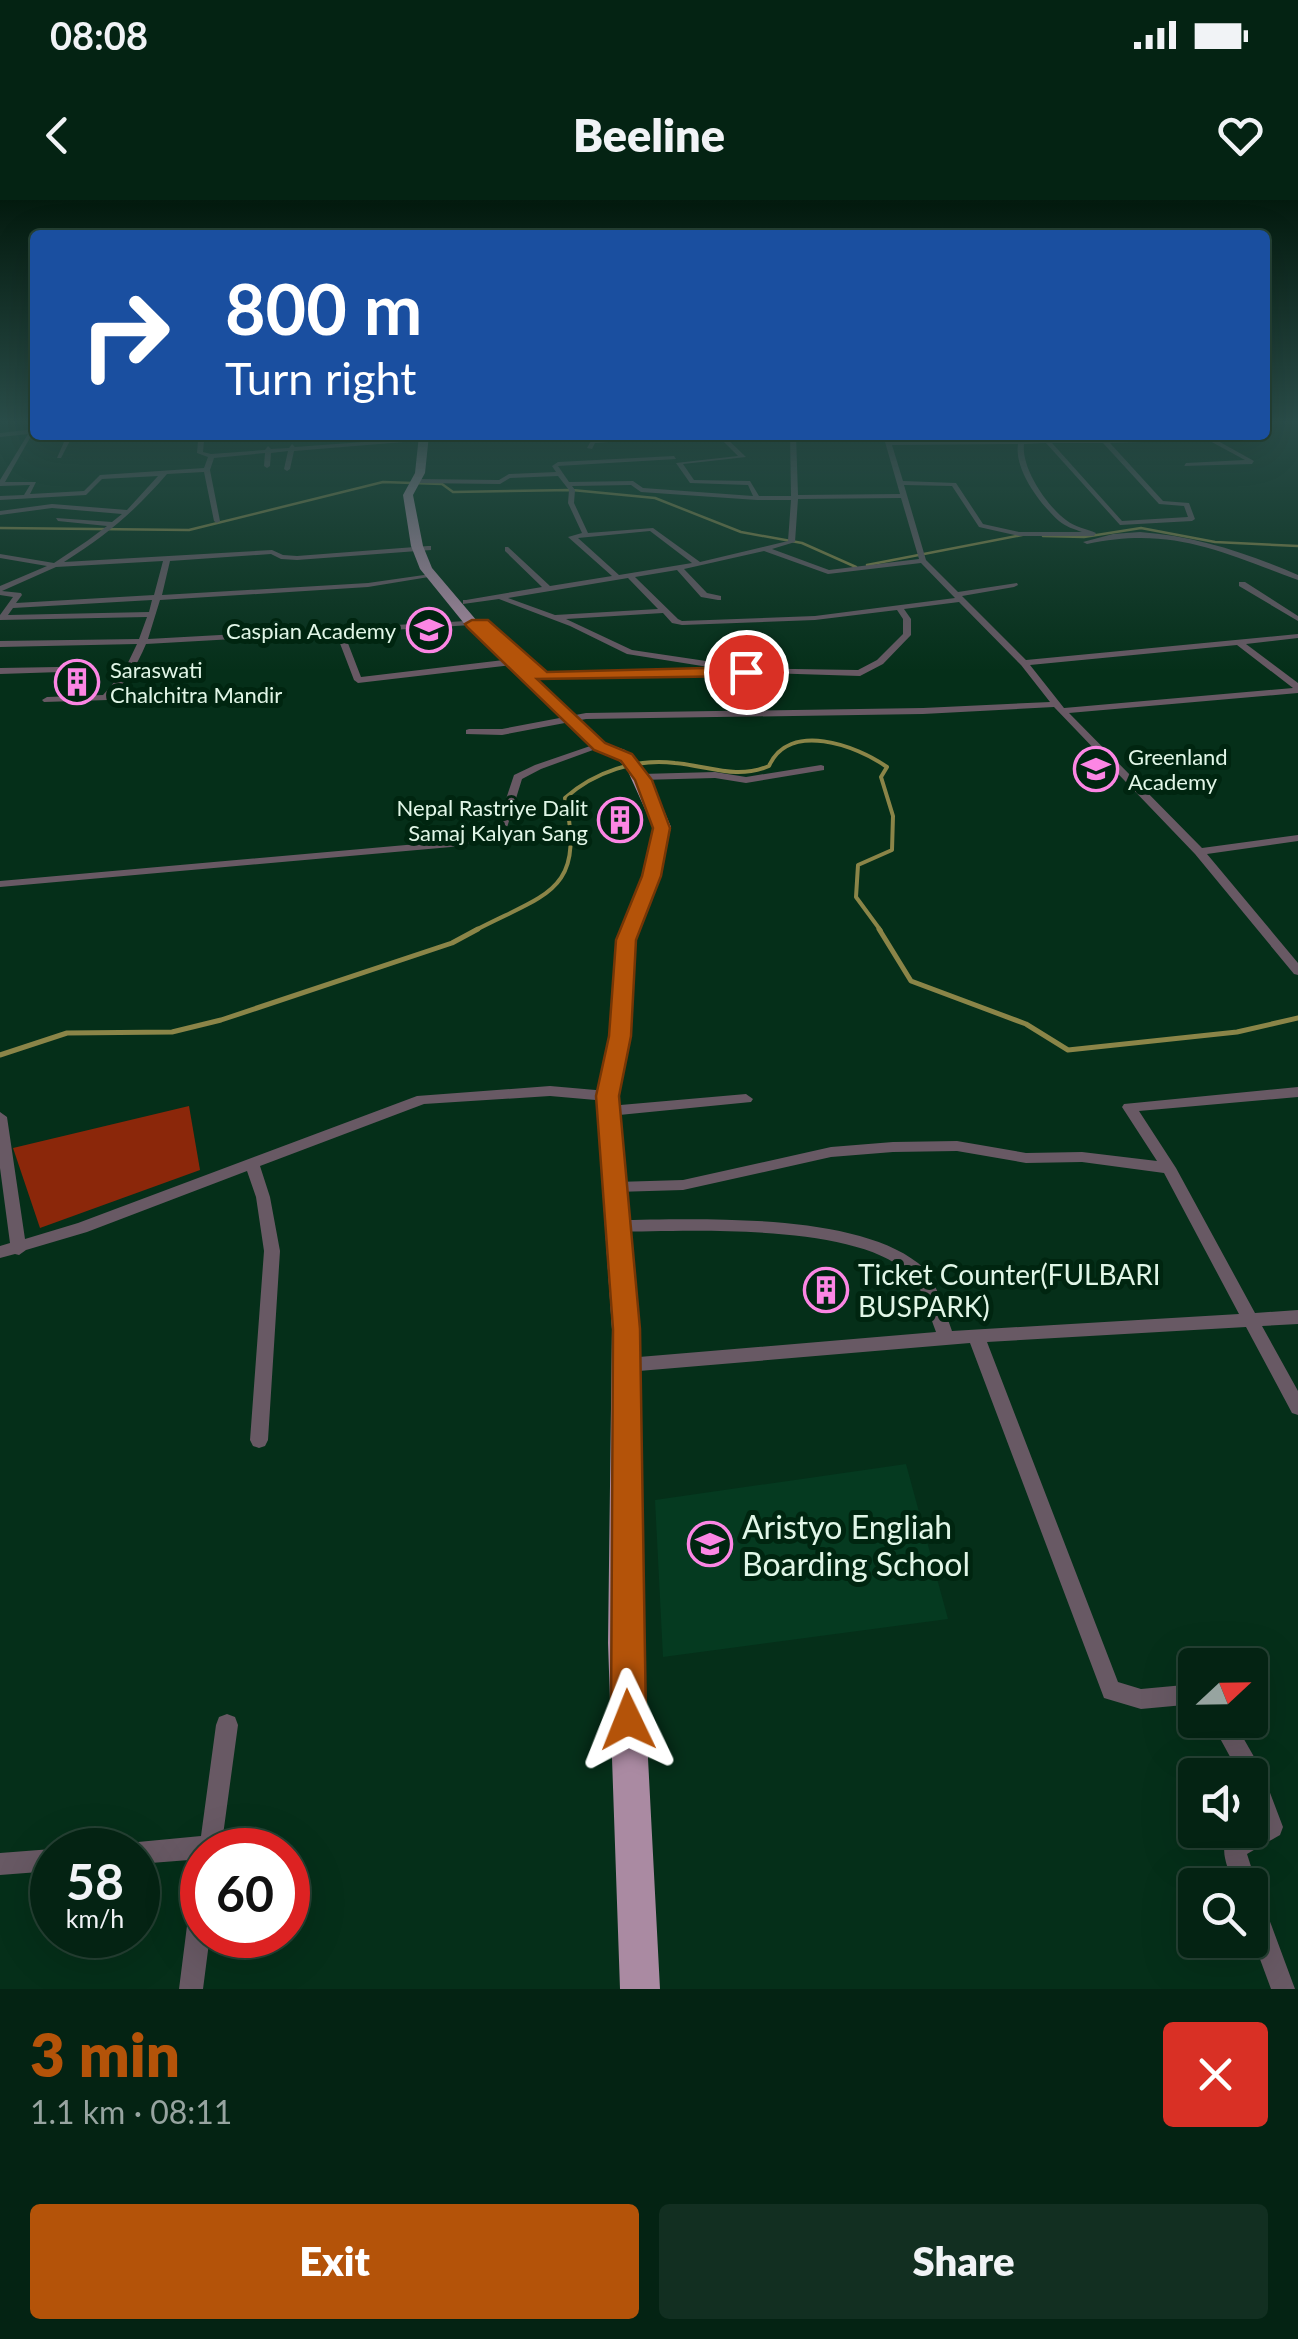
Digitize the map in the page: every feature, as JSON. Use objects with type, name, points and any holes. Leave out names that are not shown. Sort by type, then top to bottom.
[{"type":"main road","points":[[410,503],[431,576],[512,662],[579,717]]},
{"type":"main road","points":[[423,548],[478,623],[544,677],[609,750],[641,777],[662,828],[652,876],[626,940],[620,1036],[608,1103],[627,1366],[625,1643],[640,1989]]},
{"type":"street","points":[[70,506],[73,503]]},
{"type":"street","points":[[0,591],[55,565],[136,503]]},
{"type":"street","points":[[214,503],[217,521]]},
{"type":"street","points":[[571,503],[586,535]]},
{"type":"street","points":[[466,602],[679,568],[790,542],[795,533],[792,503]]},
{"type":"street","points":[[904,503],[923,562],[1024,663],[1060,708],[1199,852],[1298,971]]},
{"type":"street","points":[[965,503],[974,520],[999,532],[1094,534],[1064,522],[1050,503]]},
{"type":"street","points":[[1103,503],[1120,523],[1192,519],[1187,504],[1174,503]]},
{"type":"street","points":[[0,513],[70,506],[126,512]]},
{"type":"street","points":[[58,519],[112,524]]},
{"type":"street","points":[[618,578],[572,537],[651,529],[698,564]]},
{"type":"street","points":[[1088,543],[1143,532],[1218,546],[1298,578]]},
{"type":"street","points":[[0,556],[55,565],[272,552],[281,558],[298,558],[423,548]]},
{"type":"street","points":[[766,548],[828,572],[923,562]]},
{"type":"street","points":[[508,549],[548,588]]},
{"type":"street","points":[[46,700],[104,698],[124,679],[152,614],[167,559]]},
{"type":"street","points":[[679,568],[704,595],[718,598]]},
{"type":"street","points":[[13,606],[368,586],[431,576]]},
{"type":"street","points":[[630,576],[664,611],[682,622],[776,621],[900,609],[1014,585]]},
{"type":"street","points":[[1242,584],[1298,620]]},
{"type":"street","points":[[0,591],[18,595],[2,618],[152,614]]},
{"type":"street","points":[[502,598],[573,624],[630,652],[720,664],[746,672]]},
{"type":"street","points":[[544,677],[860,672],[880,662],[907,634],[908,619],[900,609]]},
{"type":"street","points":[[550,618],[664,611]]},
{"type":"street","points":[[0,644],[478,623]]},
{"type":"street","points":[[340,632],[358,680],[512,662]]},
{"type":"street","points":[[1024,663],[1298,636]]},
{"type":"street","points":[[1239,642],[1298,689]]},
{"type":"street","points":[[0,671],[58,670]]},
{"type":"street","points":[[469,732],[502,732],[579,717],[1060,708],[1298,689]]},
{"type":"street","points":[[0,884],[451,844],[500,834],[518,778],[538,766],[609,750]]},
{"type":"street","points":[[641,777],[716,774],[746,780],[821,768]]},
{"type":"street","points":[[1199,852],[1298,838]]},
{"type":"street","points":[[0,1252],[19,1249],[422,1099],[550,1091],[608,1103],[746,1099]]},
{"type":"street","points":[[1298,1092],[1128,1107],[1169,1168],[1298,1408]]},
{"type":"street","points":[[0,1117],[19,1249]]},
{"type":"street","points":[[616,1186],[683,1184],[831,1152],[893,1147],[957,1146],[1026,1158],[1082,1157],[1169,1168]]},
{"type":"street","points":[[252,1164],[272,1251],[259,1440]]},
{"type":"street","points":[[617,1226],[740,1225],[880,1248],[915,1270],[946,1338]]},
{"type":"street","points":[[627,1366],[946,1338],[1298,1317]]},
{"type":"street","points":[[976,1336],[1112,1691],[1141,1699],[1178,1696]]},
{"type":"street","points":[[213,1828],[226,1725]]},
{"type":"street","points":[[1230,1738],[1271,1818],[1272,1828],[1234,1849],[1240,1868]]},
{"type":"street","points":[[0,1864],[30,1862]]},
{"type":"street","points":[[1268,1949],[1283,1989]]},
{"type":"street","points":[[191,1989],[195,1958]]},
{"type":"shaded area","points":[[189,1106],[200,1170],[40,1228],[13,1148]]},
{"type":"shaded area","points":[[906,1464],[948,1619],[663,1657],[655,1500]]},
{"type":"waterway","points":[[0,528],[189,530],[296,503]]},
{"type":"waterway","points":[[669,503],[741,532],[802,543],[856,567]]},
{"type":"waterway","points":[[1043,536],[1084,537],[1141,528],[1215,542],[1298,546]]},
{"type":"waterway","points":[[867,565],[1022,535]]},
{"type":"waterway","points":[[477,930],[522,908],[554,886],[570,854],[565,798],[589,781],[616,769],[660,762],[734,772],[757,770],[769,766],[779,752],[792,744],[824,741],[858,751],[887,767],[881,777],[893,816],[892,850],[858,865],[856,897],[881,931]]},
{"type":"waterway","points":[[879,929],[911,981],[1026,1024],[1068,1050],[1237,1032],[1298,1018]]},
{"type":"waterway","points":[[0,1055],[67,1033],[172,1032],[221,1020],[452,943],[477,930]]},
{"type":"place","name":"Caspian Academy","points":[[429,630]]},
{"type":"place","name":"Saraswati Chalchitra Mandir","points":[[77,682]]},
{"type":"place","name":"Greenland Academy","points":[[1096,769]]},
{"type":"place","name":"Nepal Rastriye Dalit Samaj Kalyan Sang","points":[[620,820]]},
{"type":"place","name":"Ticket Counter(FULBARI BUSPARK)","points":[[826,1290]]},
{"type":"place","name":"Aristyo Engliah Boarding School","points":[[710,1544]]},
{"type":"route","points":[[628,1720],[626,1329],[607,1096],[620,1036],[626,940],[652,876],[662,828],[643,780],[632,764],[600,746],[472,624],[484,622],[544,677],[746,672]]}]
